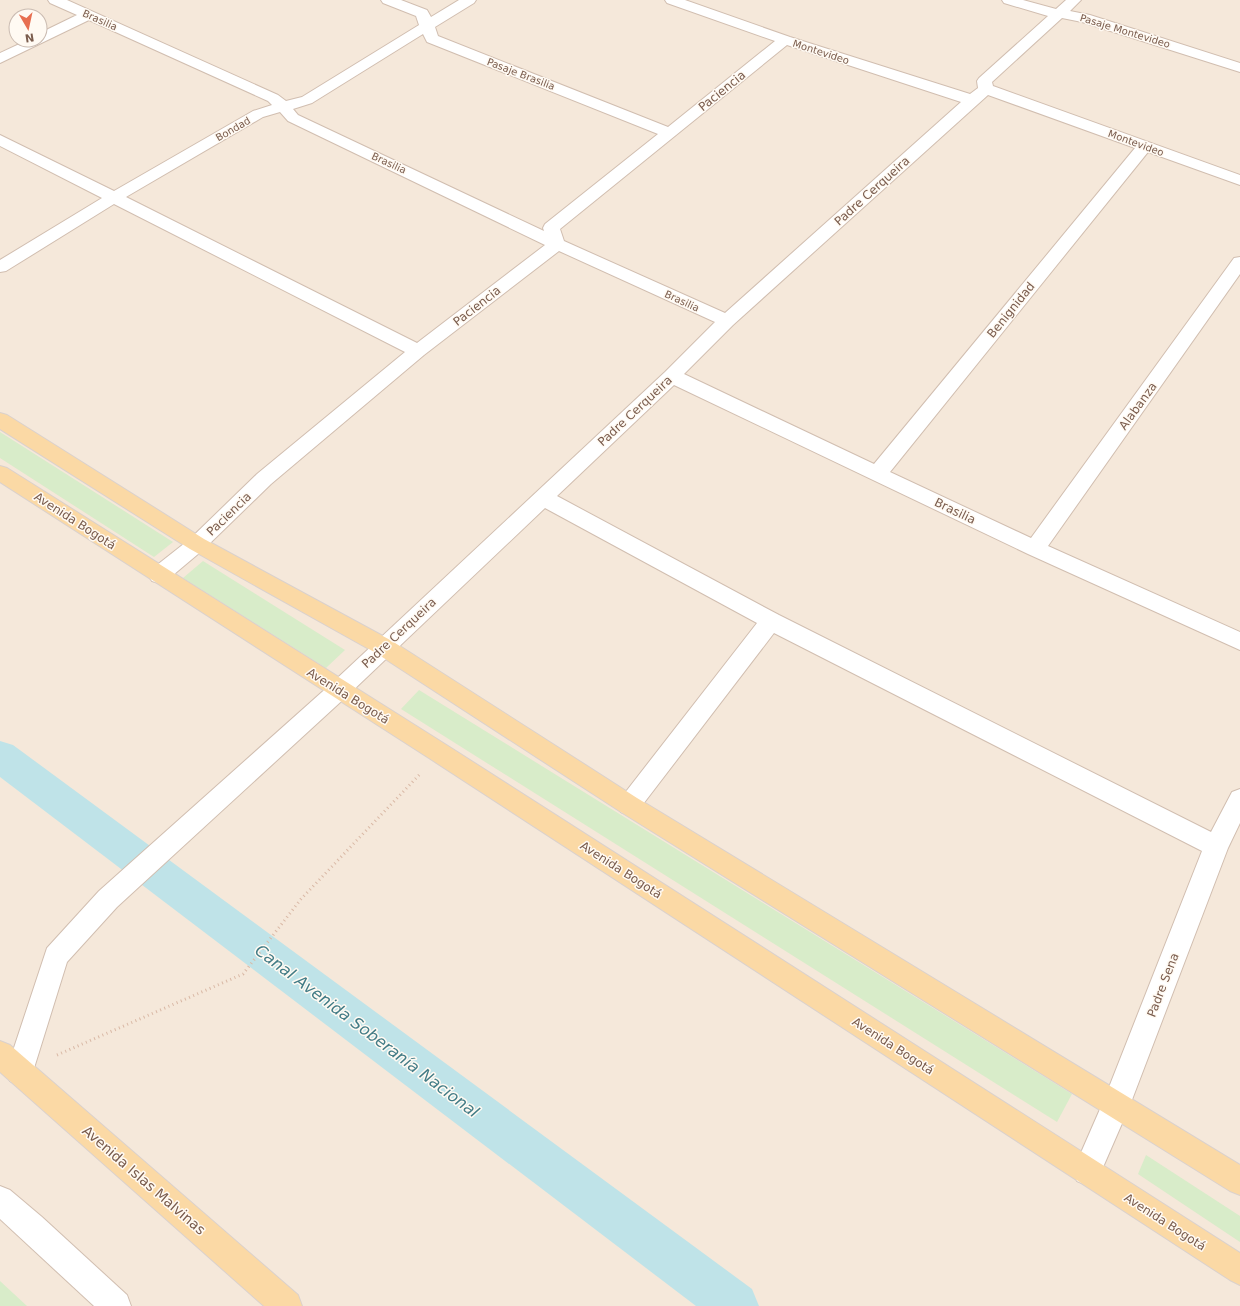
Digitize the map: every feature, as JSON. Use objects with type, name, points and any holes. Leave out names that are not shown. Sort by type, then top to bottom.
[{"type":"main road","points":[[0,420],[197,544],[384,647],[628,805],[1240,1181]]},
{"type":"main road","name":"Avenida Bogotá","points":[[0,473],[440,753],[1240,1270]]},
{"type":"main road","name":"Avenida Islas Malvinas","points":[[10,1063],[287,1306]]},
{"type":"street","name":"Brasilia","points":[[55,0],[272,98],[284,107],[292,118],[557,244],[727,321]]},
{"type":"street","name":"Pasaje Brasilia","points":[[388,0],[422,13],[426,27],[432,39],[670,133]]},
{"type":"street","name":"Bondad","points":[[0,267],[113,198],[258,114],[307,100],[469,0]]},
{"type":"street","name":"Montevideo","points":[[672,0],[785,40],[979,95],[1145,146],[1240,180]]},
{"type":"street","name":"Pasaje Montevideo","points":[[1009,0],[1041,10],[1085,18],[1240,68]]},
{"type":"street","name":"Padre Cerqueira","points":[[10,1063],[56,956],[108,899],[339,690],[672,376],[727,321],[979,95],[984,81],[1074,0]]},
{"type":"street","points":[[48,36],[89,15]]},
{"type":"street","name":"Paciencia","points":[[159,575],[197,544],[264,480],[418,351],[557,244],[552,228],[785,40]]},
{"type":"street","points":[[0,59],[23,48]]},
{"type":"street","points":[[0,140],[418,351]]},
{"type":"street","name":"Benignidad","points":[[877,474],[1145,146]]},
{"type":"street","name":"Alabanza","points":[[1035,549],[1240,262]]},
{"type":"street","name":"Brasilia","points":[[672,376],[1035,549],[1240,641]]},
{"type":"street","points":[[543,498],[771,621],[1216,846]]},
{"type":"street","points":[[628,805],[771,621]]},
{"type":"street","name":"Padre Sena","points":[[1086,1171],[1116,1105],[1216,846],[1240,799]]},
{"type":"street","points":[[0,1200],[32,1227],[116,1306]]},
{"type":"path","points":[[10,1063],[243,974],[301,899],[440,753]]},
{"type":"shaded area","points":[[0,0],[1240,0],[1240,1306],[0,1306]]},
{"type":"green space","points":[[0,432],[173,542],[154,557],[0,458]]},
{"type":"green space","points":[[203,561],[345,650],[326,668],[183,578]]},
{"type":"green space","points":[[419,690],[1072,1094],[1057,1122],[401,709]]},
{"type":"green space","points":[[1146,1155],[1240,1216],[1240,1242],[1138,1174]]},
{"type":"green space","points":[[0,1281],[27,1306],[0,1306]]},
{"type":"waterway","name":"Canal Avenida Soberanía Nacional","points":[[0,756],[735,1306]]}]
